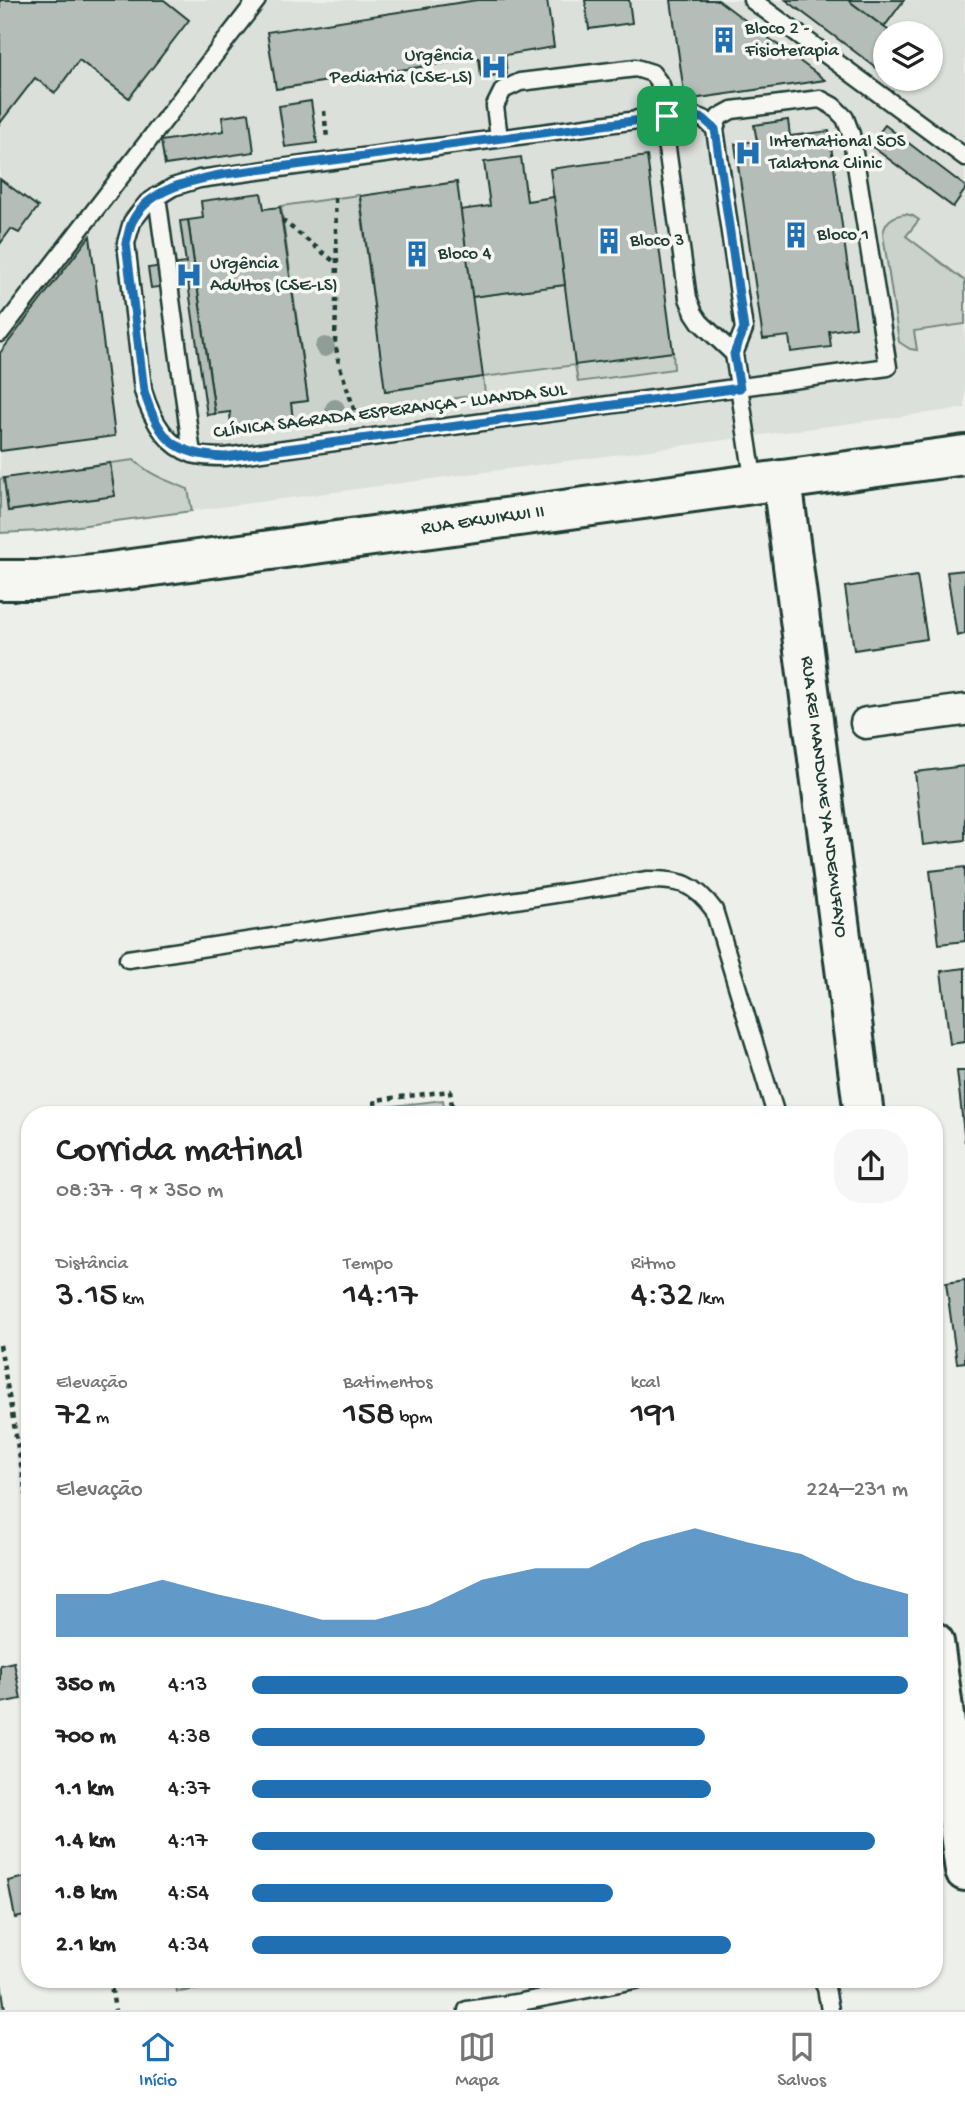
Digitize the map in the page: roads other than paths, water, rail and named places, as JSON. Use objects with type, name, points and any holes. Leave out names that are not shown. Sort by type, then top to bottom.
[{"type":"street","name":"RUA EKWIKWI II","points":[[0,580],[38,580],[102,573],[965,455]]},
{"type":"street","name":"RUA REI MANDUME YA NDEMUFAYO","points":[[768,482],[863,1106]]},
{"type":"street","points":[[866,723],[965,710]]},
{"type":"street","points":[[943,1708],[965,1871]]},
{"type":"lane","points":[[0,333],[257,0]]},
{"type":"lane","points":[[752,0],[965,157]]},
{"type":"lane","points":[[499,138],[495,106],[503,90],[520,82],[636,68],[652,73],[661,85],[667,116]]},
{"type":"lane","name":"CLÍNICA SAGRADA ESPERANÇA - LUANDA SUL","points":[[820,99],[833,106],[845,118],[851,134],[888,366],[225,457],[192,454],[181,449],[163,432],[150,413],[144,391],[126,243],[132,222],[147,203],[157,196],[173,187],[226,174],[667,116],[687,114],[704,119],[715,129],[719,117],[732,110],[820,99]]},
{"type":"lane","points":[[637,120],[655,126],[666,141],[688,298],[694,313],[734,354]]},
{"type":"lane","points":[[715,129],[744,329],[734,354],[740,388],[768,482]]},
{"type":"lane","points":[[157,196],[192,454]]},
{"type":"lane","points":[[128,958],[635,882],[673,880],[702,894],[714,910],[773,1106]]},
{"type":"lane","points":[[467,2010],[594,1988]]},
{"type":"lane","points":[[825,1988],[830,2010]]},
{"type":"place","name":"Bloco 2 - Fisioterapia","points":[[724,40]]},
{"type":"place","name":"Urgência Pediatria (CSE-LS)","points":[[494,67]]},
{"type":"place","name":"International SOS Talatona Clinic","points":[[748,153]]},
{"type":"place","name":"Bloco 1","points":[[796,235]]},
{"type":"place","name":"Bloco 3","points":[[609,241]]},
{"type":"place","name":"Bloco 4","points":[[417,254]]},
{"type":"place","name":"Urgência Adultos (CSE-LS)","points":[[189,275]]}]
